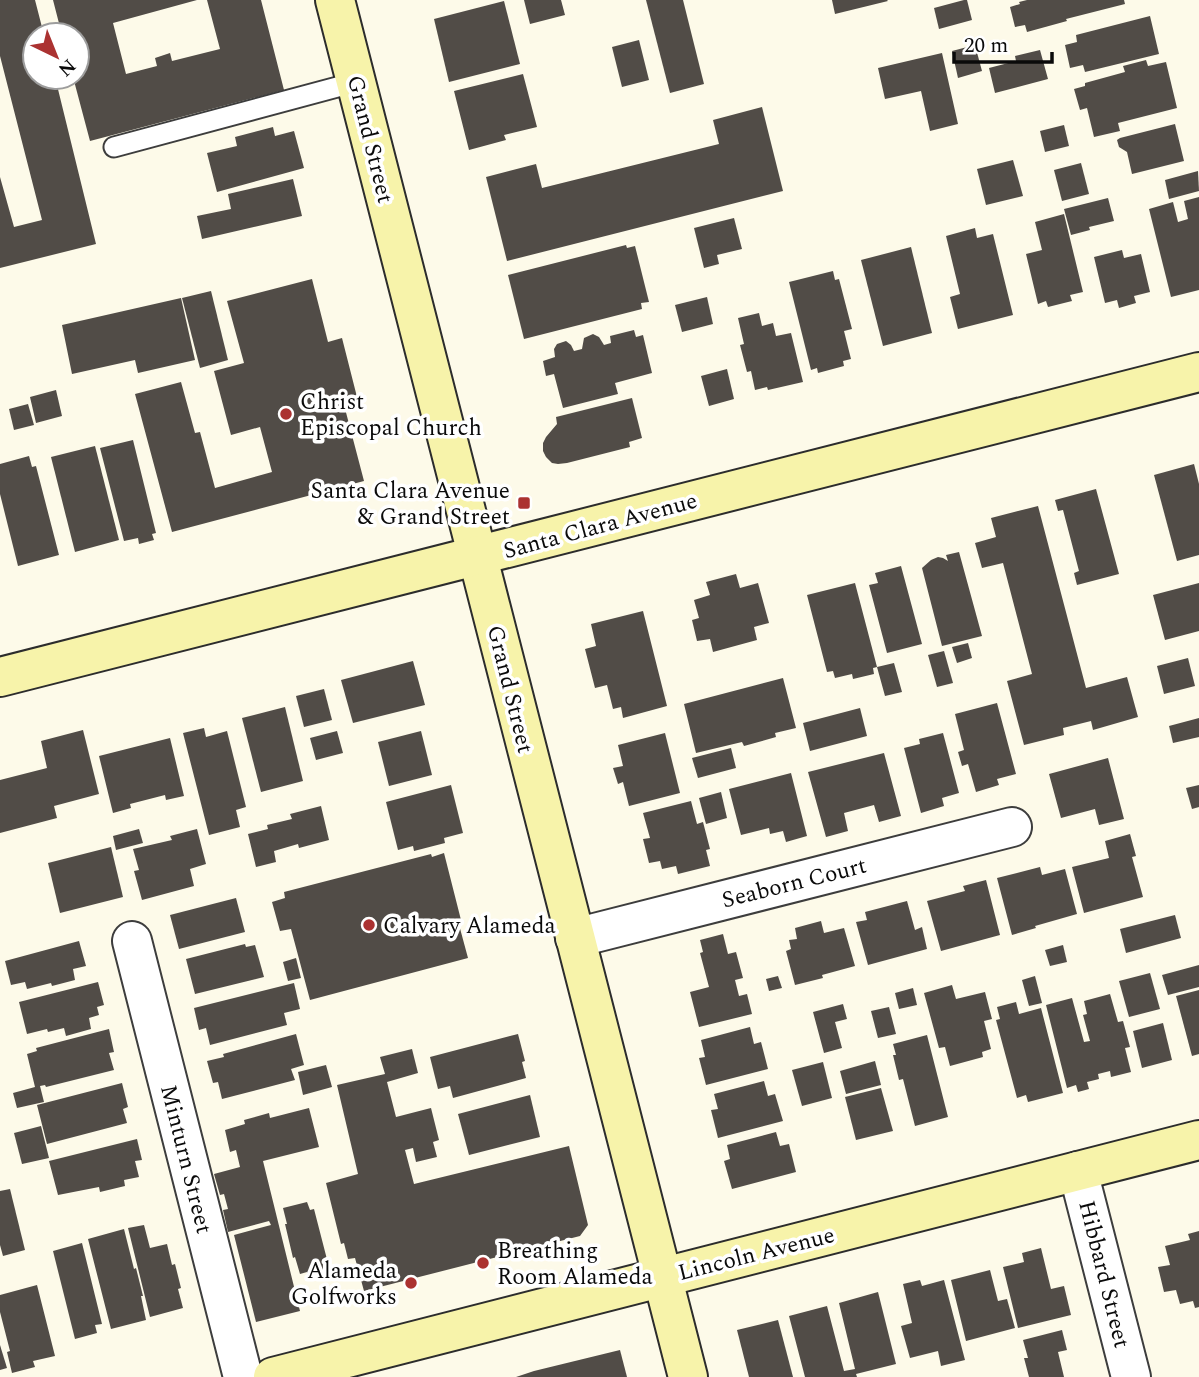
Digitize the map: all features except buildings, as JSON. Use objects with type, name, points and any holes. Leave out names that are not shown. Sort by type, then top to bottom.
[{"type":"street","name":"Grand Street","points":[[335,0],[688,1377]]},
{"type":"street","name":"Santa Clara Avenue","points":[[0,677],[1199,372]]},
{"type":"street","name":"Seaborn Court","points":[[575,938],[1012,827]]},
{"type":"street","name":"Minturn Street","points":[[132,941],[243,1377]]},
{"type":"street","name":"Lincoln Avenue","points":[[273,1377],[1199,1140]]},
{"type":"street","name":"Hibbard Street","points":[[1079,1171],[1131,1377]]},
{"type":"lane","points":[[114,147],[356,82]]},
{"type":"place","name":"Christ Episcopal Church","points":[[286,414]]},
{"type":"place","name":"Santa Clara Avenue & Grand Street","points":[[524,503]]},
{"type":"place","name":"Calvary Alameda","points":[[369,925]]},
{"type":"place","name":"Breathing Room Alameda","points":[[483,1263]]},
{"type":"place","name":"Alameda Golfworks","points":[[411,1283]]}]
